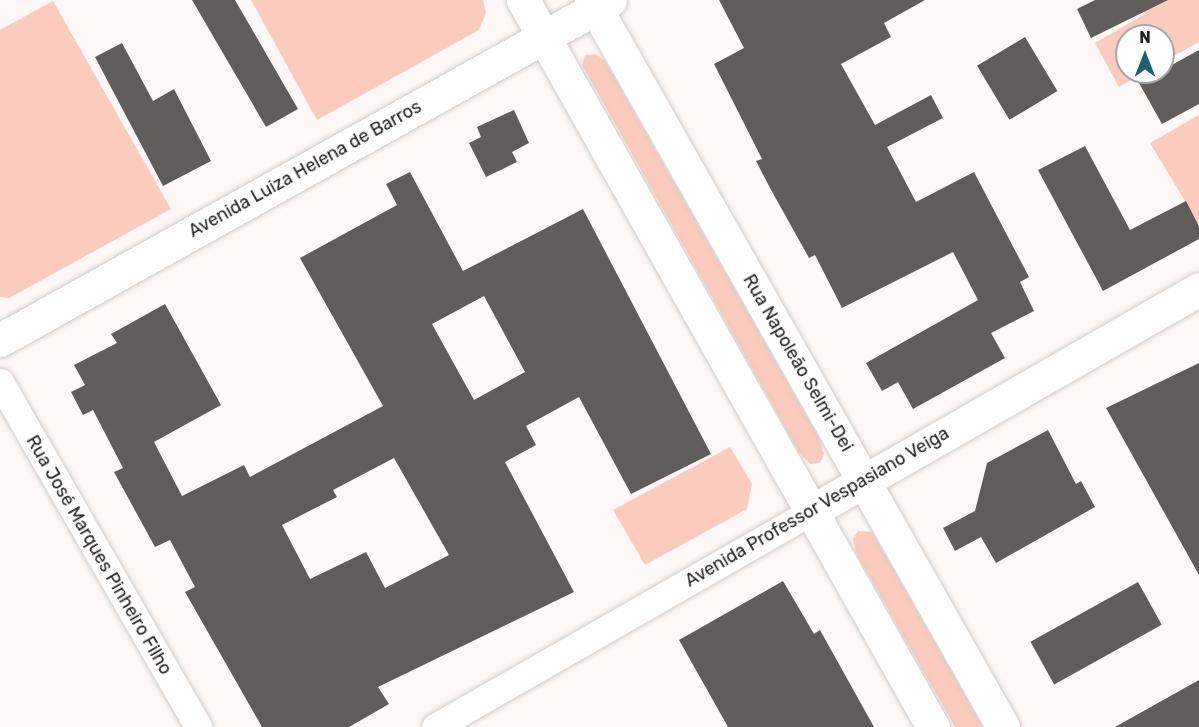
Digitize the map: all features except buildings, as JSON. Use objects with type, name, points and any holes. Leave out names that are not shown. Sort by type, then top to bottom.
[{"type":"main road","points":[[523,0],[933,727]]},
{"type":"main road","name":"Avenida Luiza Helena de Barros","points":[[0,340],[599,3]]},
{"type":"main road","name":"Rua Napoleão Selmi-Dei","points":[[599,3],[1003,727]]},
{"type":"main road","name":"Avenida Professor Vespasiano Veiga","points":[[810,512],[1199,289]]},
{"type":"street","name":"Rua José Marques Pinheiro Filho","points":[[0,382],[198,727]]},
{"type":"street","name":"Avenida Professor Vespasiano Veiga","points":[[435,727],[810,512]]},
{"type":"shaded area","points":[[251,0],[483,0],[486,13],[479,30],[317,120]]},
{"type":"shaded area","points":[[1137,0],[1199,0],[1199,42],[1175,55],[1175,24],[1128,24],[1145,14]]},
{"type":"shaded area","points":[[53,1],[171,209],[9,298],[0,297],[0,30]]},
{"type":"shaded area","points":[[1115,31],[1115,80],[1095,43]]},
{"type":"shaded area","points":[[596,54],[605,61],[819,438],[824,454],[820,463],[810,464],[799,452],[582,65],[585,55]]},
{"type":"shaded area","points":[[1199,115],[1199,224],[1150,143]]},
{"type":"shaded area","points":[[730,447],[752,484],[747,509],[645,565],[613,510]]},
{"type":"shaded area","points":[[858,531],[872,532],[983,727],[955,727],[856,553],[853,539]]}]
